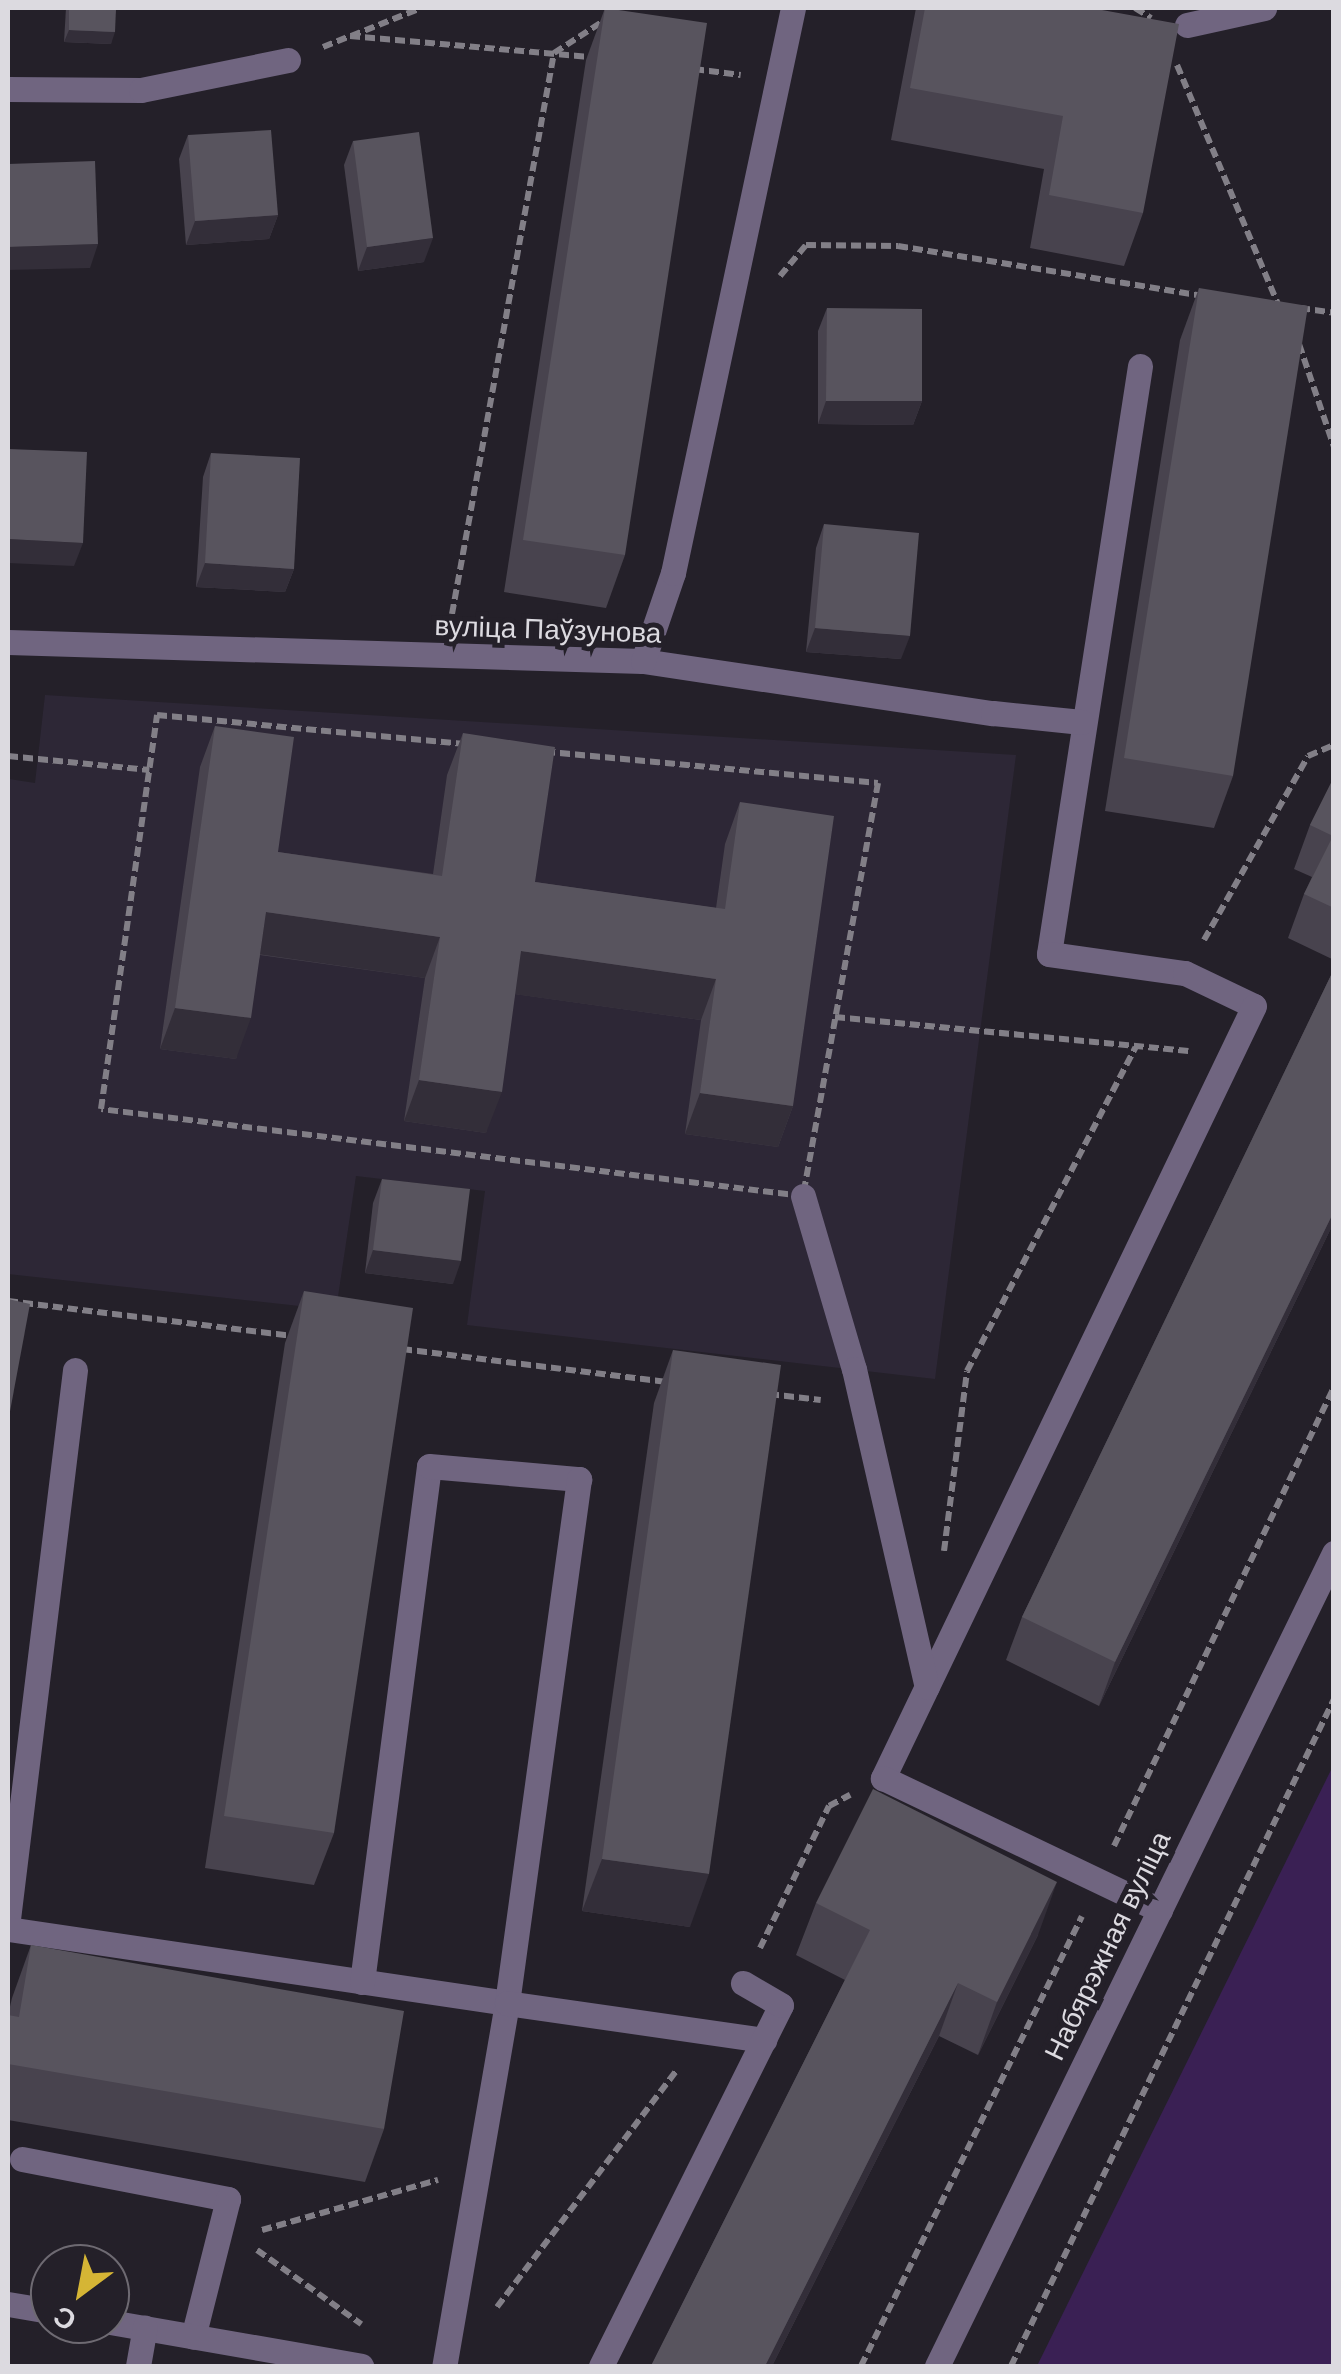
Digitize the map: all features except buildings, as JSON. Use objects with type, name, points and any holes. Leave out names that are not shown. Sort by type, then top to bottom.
[{"type":"street","points":[[643,661],[673,573],[793,8]]},
{"type":"street","points":[[1187,25],[1264,8]]},
{"type":"street","points":[[8,89],[141,90],[288,60]]},
{"type":"street","points":[[1140,366],[1049,954],[1185,973],[1254,1006],[883,1778],[1160,1910]]},
{"type":"street","name":"вуліца Паўзунова","points":[[8,642],[643,661],[993,714],[1082,722]]},
{"type":"street","points":[[803,1196],[862,1406],[926,1686]]},
{"type":"street","points":[[8,1919],[75,1370]]},
{"type":"street","points":[[362,1982],[429,1466],[580,1479],[507,2004],[444,2366]]},
{"type":"street","name":"Набярэжная вуліца","points":[[937,2366],[1334,1553]]},
{"type":"street","points":[[8,1929],[764,2040]]},
{"type":"street","points":[[601,2366],[782,2005],[743,1983]]},
{"type":"street","points":[[22,2159],[228,2199],[193,2337]]},
{"type":"street","points":[[130,2326],[361,2366]]},
{"type":"street","points":[[138,2366],[144,2328]]},
{"type":"path","points":[[288,60],[421,8]]},
{"type":"path","points":[[445,656],[554,53],[610,16]]},
{"type":"path","points":[[350,36],[610,60]]},
{"type":"path","points":[[1174,58],[1284,317]]},
{"type":"path","points":[[684,68],[778,79]]},
{"type":"path","points":[[769,289],[806,246],[898,246],[1160,292],[1218,298]]},
{"type":"path","points":[[1258,302],[1334,313]]},
{"type":"path","points":[[1292,330],[1306,357],[1334,446]]},
{"type":"path","points":[[157,714],[878,783],[803,1196],[101,1109],[149,770],[157,714]]},
{"type":"path","points":[[1185,973],[1308,756],[1334,745]]},
{"type":"path","points":[[8,756],[149,770]]},
{"type":"path","points":[[835,1017],[1230,1054]]},
{"type":"path","points":[[942,1568],[967,1371],[1136,1047]]},
{"type":"path","points":[[8,1302],[299,1337]]},
{"type":"path","points":[[396,1349],[687,1384]]},
{"type":"path","points":[[765,1394],[862,1406]]},
{"type":"path","points":[[1010,2366],[1334,1699]]},
{"type":"path","points":[[743,1983],[829,1806],[883,1778]]},
{"type":"path","points":[[487,2321],[706,2031]]},
{"type":"path","points":[[239,2237],[477,2169]]},
{"type":"path","points":[[228,2199],[239,2237],[376,2334]]},
{"type":"shaded area","points":[[45,695],[1016,755],[935,1379],[467,1325],[485,1191],[356,1176],[336,1310],[8,1274],[9,779],[35,783]]},
{"type":"shaded area","points":[[1333,1766],[1333,2366],[1037,2366]]}]
